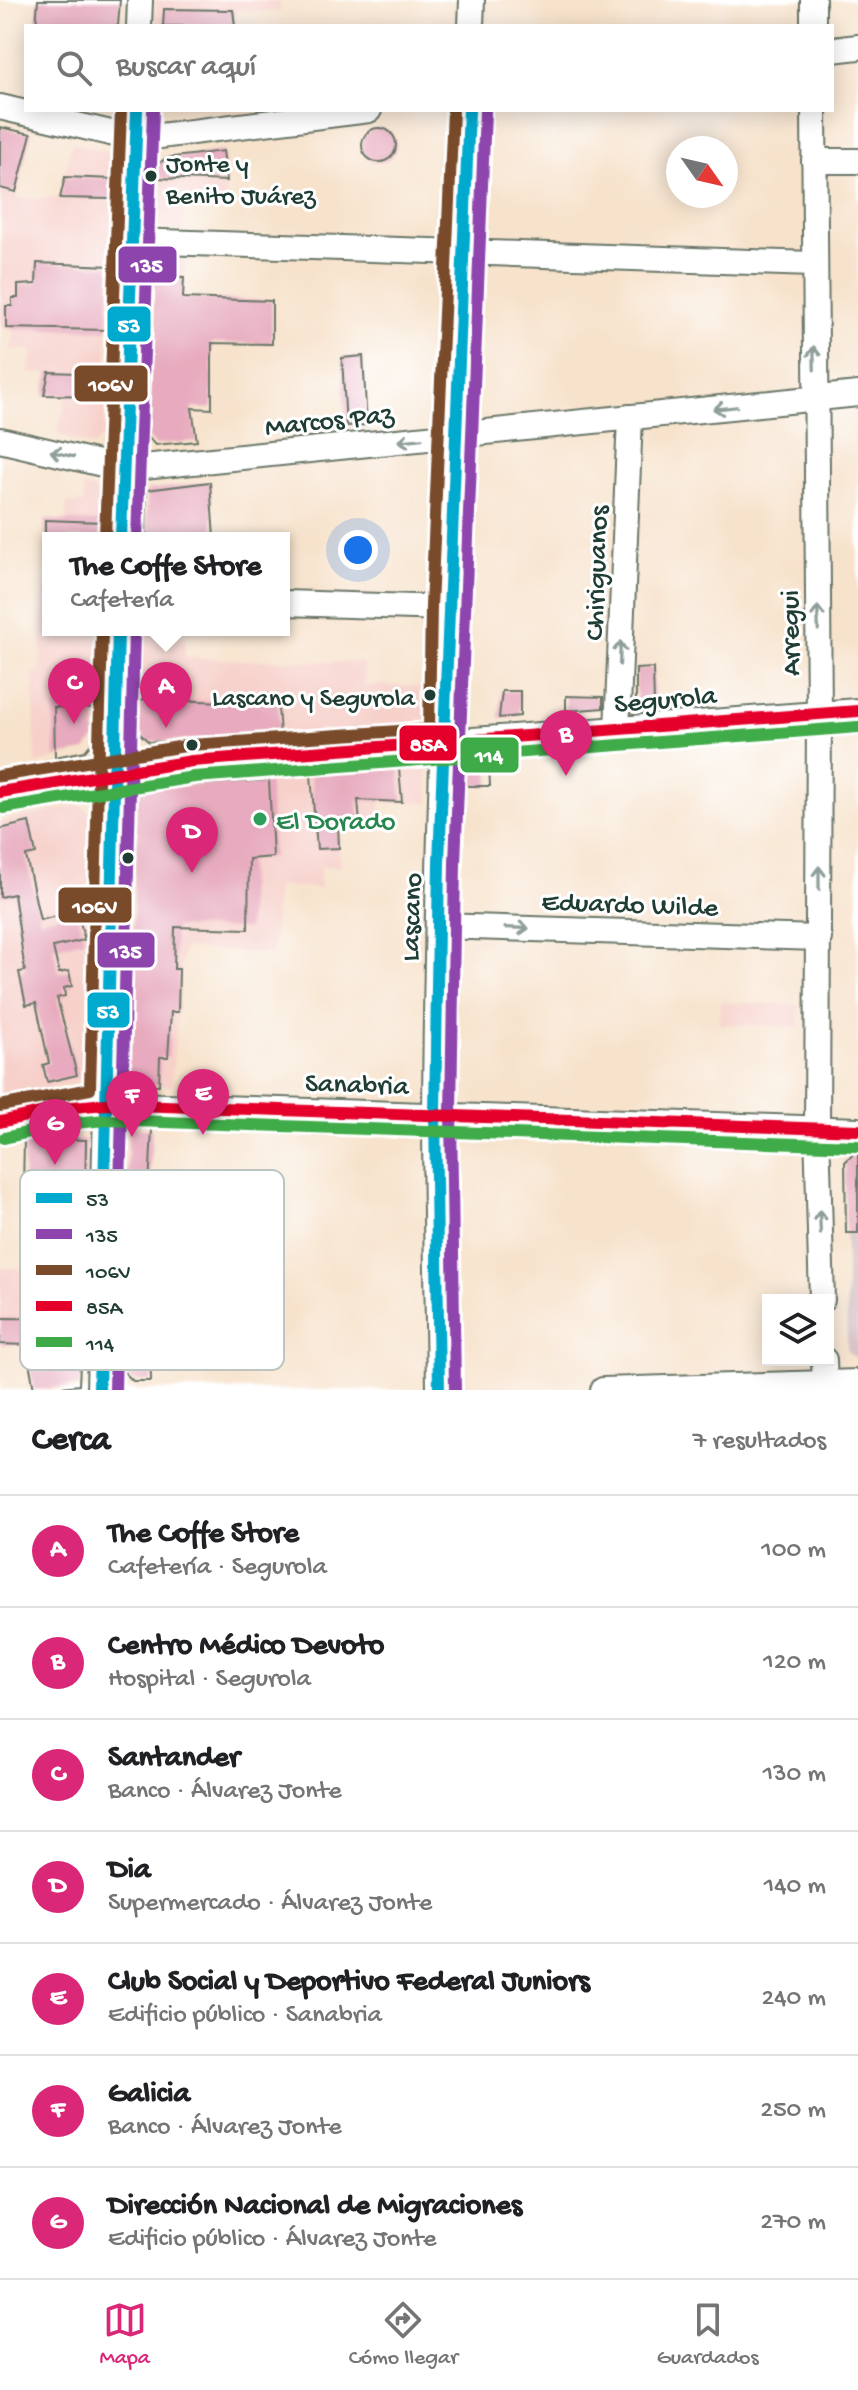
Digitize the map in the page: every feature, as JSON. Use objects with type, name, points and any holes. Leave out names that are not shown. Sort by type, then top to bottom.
[{"type":"street","points":[[139,24],[140,0]]},
{"type":"street","points":[[471,24],[472,0]]},
{"type":"street","points":[[813,0],[813,24]]},
{"type":"street","points":[[834,50],[858,47]]},
{"type":"street","points":[[0,107],[136,139],[353,112]]},
{"type":"street","points":[[121,532],[137,112]]},
{"type":"street","name":"Lascano","points":[[439,1390],[435,1114],[439,926],[447,608],[469,112]]},
{"type":"street","name":"Arregui","points":[[814,112],[819,714],[817,1130],[822,1294]]},
{"type":"street","points":[[814,161],[858,161]]},
{"type":"street","points":[[133,241],[813,264]]},
{"type":"street","name":"Marcos Paz","points":[[0,440],[124,469],[858,394]]},
{"type":"street","name":"Chiriguanos","points":[[617,731],[630,417]]},
{"type":"street","points":[[290,603],[447,608]]},
{"type":"street","points":[[104,1170],[118,636]]},
{"type":"street","name":"Segurola","points":[[0,792],[115,771],[192,761],[858,711]]},
{"type":"street","points":[[0,775],[42,785]]},
{"type":"street","name":"Eduardo Wilde","points":[[439,926],[819,938]]},
{"type":"street","name":"Sanabria","points":[[0,1122],[62,1108],[106,1104],[858,1130]]},
{"type":"street","points":[[99,1370],[99,1390]]},
{"type":"street","points":[[603,1390],[825,1378],[858,1382]]},
{"type":"shaded area","points":[[156,0],[279,0],[281,12],[234,10],[235,24],[156,24]]},
{"type":"shaded area","points":[[0,127],[31,134],[16,198],[59,198],[72,143],[108,152],[114,160],[104,435],[93,446],[57,434],[67,395],[44,395],[49,373],[28,373],[33,350],[11,350],[16,329],[0,328],[3,219],[0,219]]},
{"type":"shaded area","points":[[223,151],[226,204],[185,202],[184,231],[164,230],[154,223],[156,165],[163,158]]},
{"type":"shaded area","points":[[156,253],[186,254],[184,277],[153,297]]},
{"type":"shaded area","points":[[83,485],[104,495],[103,532],[45,532],[45,520],[66,521],[67,503],[84,504]]},
{"type":"shaded area","points":[[42,629],[42,636],[99,636],[95,740],[86,750],[36,763],[33,673],[40,672]]},
{"type":"shaded area","points":[[141,636],[185,636],[185,658],[363,663],[364,685],[431,687],[431,718],[425,730],[414,736],[146,742],[137,735]]},
{"type":"shaded area","points":[[409,756],[419,758],[427,767],[429,803],[381,801],[381,825],[338,823],[340,867],[320,866],[320,888],[276,886],[273,954],[183,948],[171,1086],[135,1087],[127,1077],[139,788]]},
{"type":"shaded area","points":[[80,805],[92,814],[85,1070],[76,1083],[0,1099],[0,822]]},
{"type":"shaded area","points":[[720,1002],[799,1005],[799,1027],[719,1024]]},
{"type":"shaded area","points":[[128,1128],[152,1129],[150,1170],[127,1170]]},
{"type":"shaded area","points":[[858,1152],[858,1360],[847,1351],[845,1162]]},
{"type":"shaded area","points":[[0,1268],[20,1268],[20,1345],[0,1344]]},
{"type":"shaded area","points":[[30,1370],[80,1370],[79,1387],[34,1390]]},
{"type":"shaded area","points":[[151,1370],[151,1381],[133,1381],[124,1372]]},
{"type":"building","points":[[38,0],[120,0],[118,24],[36,24]]},
{"type":"building","points":[[164,9],[233,10],[235,24],[163,24]]},
{"type":"building","points":[[0,127],[31,134],[16,192],[0,188]]},
{"type":"building","points":[[379,128],[391,133],[396,145],[391,157],[379,162],[367,157],[362,145],[367,133]]},
{"type":"building","points":[[223,151],[227,181],[157,178],[157,165],[166,158]]},
{"type":"building","points":[[65,177],[113,179],[112,199],[60,198]]},
{"type":"building","points":[[37,263],[111,266],[108,330],[6,328],[6,306],[12,306],[12,298],[18,298],[18,285],[36,284]]},
{"type":"building","points":[[154,276],[184,277],[183,298],[272,301],[272,344],[212,343],[212,409],[192,408],[197,441],[155,445],[148,437]]},
{"type":"building","points":[[363,356],[367,425],[346,426],[342,358]]},
{"type":"building","points":[[49,372],[106,374],[106,396],[44,395]]},
{"type":"building","points":[[210,482],[214,532],[146,532],[147,490]]},
{"type":"building","points":[[45,520],[103,522],[102,532],[45,532]]},
{"type":"building","points":[[653,668],[654,705],[642,705],[636,701],[636,669]]},
{"type":"building","points":[[502,691],[520,691],[520,716],[499,718]]},
{"type":"building","points":[[277,694],[280,734],[149,742],[139,733],[140,699],[256,703],[256,695]]},
{"type":"building","points":[[566,696],[603,697],[603,708],[566,711]]},
{"type":"building","points":[[54,707],[96,708],[95,739],[85,751],[55,757]]},
{"type":"building","points":[[473,763],[489,763],[490,786],[466,786],[466,772]]},
{"type":"building","points":[[399,768],[402,802],[358,800],[360,824],[338,823],[339,848],[317,849],[311,775]]},
{"type":"building","points":[[269,780],[273,857],[249,859],[248,929],[175,927],[174,969],[179,969],[178,1012],[171,1012],[168,1057],[160,1057],[159,1085],[134,1084],[128,1078],[137,789]]},
{"type":"building","points":[[29,822],[36,854],[26,856],[40,920],[78,911],[84,940],[53,947],[59,973],[69,971],[72,986],[64,988],[65,996],[57,998],[77,1075],[47,1082],[43,1065],[49,1063],[36,1003],[26,1005],[19,972],[25,971],[14,894],[0,897],[0,829]]},
{"type":"building","points":[[128,1128],[152,1129],[150,1170],[127,1170]]},
{"type":"building","points":[[24,1138],[86,1140],[85,1170],[23,1170]]},
{"type":"building","points":[[858,1150],[858,1233],[846,1233],[845,1162]]},
{"type":"building","points":[[1,1318],[20,1318],[20,1345],[0,1344]]},
{"type":"building","points":[[30,1370],[80,1370],[79,1385],[34,1390]]},
{"type":"building","points":[[151,1370],[151,1381],[133,1381],[123,1371]]},
{"type":"transit line","name":"106V","points":[[105,532],[121,112]]},
{"type":"transit line","name":"53","points":[[121,532],[137,112]]},
{"type":"transit line","name":"135","points":[[137,532],[153,112]]},
{"type":"transit line","name":"106V","points":[[0,776],[191,745],[429,729],[431,607],[453,112]]},
{"type":"transit line","name":"53","points":[[439,1390],[435,1113],[439,862],[469,112]]},
{"type":"transit line","name":"135","points":[[455,1390],[451,1113],[455,863],[485,112]]},
{"type":"transit line","name":"106V","points":[[0,1106],[90,1089],[102,636]]},
{"type":"transit line","name":"53","points":[[104,1170],[118,636]]},
{"type":"transit line","name":"135","points":[[120,1170],[134,636]]},
{"type":"transit line","name":"85A","points":[[0,792],[192,761],[858,711]]},
{"type":"transit line","name":"114","points":[[3,808],[194,777],[858,727]]},
{"type":"transit line","name":"85A","points":[[0,1122],[62,1108],[106,1104],[858,1130]]},
{"type":"transit line","name":"114","points":[[4,1138],[64,1124],[106,1120],[857,1146]]},
{"type":"transit line","name":"53","points":[[99,1390],[100,1370]]},
{"type":"transit line","name":"135","points":[[115,1390],[116,1370]]},
{"type":"place","name":"Jonte y Benito Juárez","points":[[151,176]]},
{"type":"place","name":"Lascano y Segurola","points":[[430,695]]},
{"type":"place","name":"Santander","points":[[74,724]]},
{"type":"place","name":"The Coffe Store","points":[[166,728]]},
{"type":"place","name":"Centro Médico Devoto","points":[[566,776]]},
{"type":"place","name":"El Dorado","points":[[260,819]]},
{"type":"place","name":"Dia","points":[[192,873]]},
{"type":"place","name":"Club Social y Deportivo Federal Juniors","points":[[203,1135]]},
{"type":"place","name":"Galicia","points":[[132,1137]]},
{"type":"place","name":"Dirección Nacional de Migraciones","points":[[55,1165]]}]
